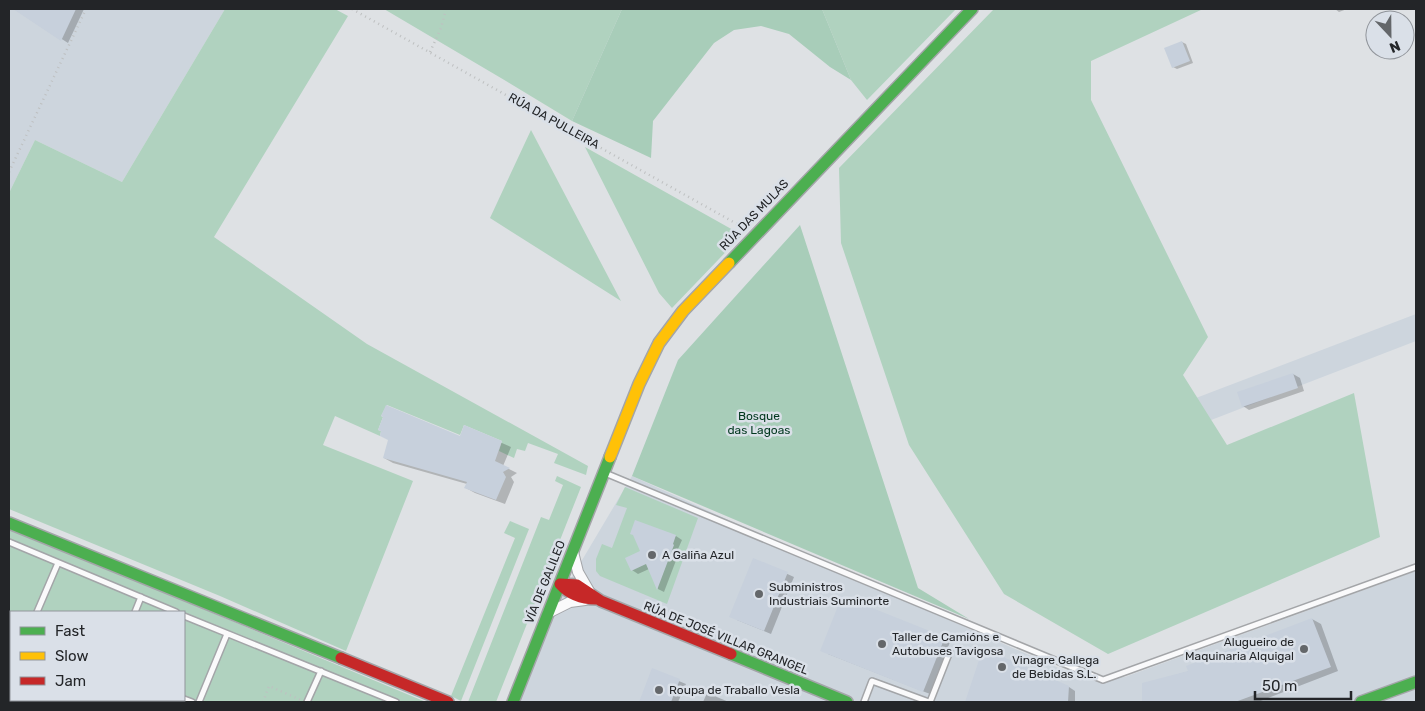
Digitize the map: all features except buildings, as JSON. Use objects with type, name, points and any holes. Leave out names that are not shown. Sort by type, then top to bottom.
[{"type":"street","name":"RÚA DAS MULAS","points":[[604,473],[639,384],[659,343],[683,311],[972,9]]},
{"type":"street","name":"VÍA DE GALILEO","points":[[513,702],[604,473]]},
{"type":"street","points":[[9,523],[448,702]]},
{"type":"street","points":[[573,552],[578,572],[586,587],[596,599]]},
{"type":"street","name":"RÚA DE JOSÉ VILLAR GRANGEL","points":[[560,584],[577,585],[596,599],[846,702]]},
{"type":"street","name":"RÚA DE JOSÉ VILLAR GRANGEL","points":[[548,614],[570,602],[596,599]]},
{"type":"street","points":[[1361,702],[1416,682]]},
{"type":"lane","points":[[604,473],[1103,680],[1416,567]]},
{"type":"lane","points":[[9,542],[174,611]]},
{"type":"lane","points":[[37,611],[58,563]]},
{"type":"lane","points":[[135,611],[141,598]]},
{"type":"lane","points":[[185,616],[396,702]]},
{"type":"lane","points":[[199,702],[227,634]]},
{"type":"lane","points":[[864,702],[872,681],[930,702],[950,651]]},
{"type":"lane","points":[[307,702],[321,672]]},
{"type":"path","points":[[9,172],[86,9]]},
{"type":"path","name":"RÚA DA PULLEIRA","points":[[352,9],[755,234]]},
{"type":"path","points":[[430,52],[441,28],[446,9]]},
{"type":"path","points":[[263,702],[269,686],[307,702]]},
{"type":"shaded area","points":[[9,9],[225,9],[122,182],[35,140],[9,193]]},
{"type":"shaded area","points":[[1416,314],[1416,341],[1206,422],[1196,398]]},
{"type":"shaded area","points":[[632,476],[928,611],[1084,679],[1125,677],[1416,571],[1416,702],[516,702],[537,636]]},
{"type":"green space","points":[[225,9],[335,9],[348,16],[214,237],[367,344],[588,466],[586,475],[554,463],[558,454],[528,443],[525,451],[517,449],[514,458],[499,451],[502,441],[464,425],[460,435],[387,405],[381,416],[383,417],[378,430],[381,431],[380,436],[335,416],[323,445],[413,481],[346,651],[220,596],[9,509],[9,193],[35,140],[122,182]]},
{"type":"green space","points":[[384,9],[622,9],[572,121]]},
{"type":"green space","points":[[622,9],[822,9],[851,80],[830,67],[789,34],[761,26],[734,30],[714,43],[653,121],[651,158],[572,121]]},
{"type":"green space","points":[[822,9],[956,9],[867,100],[851,80]]},
{"type":"green space","points":[[994,9],[1203,9],[1091,61],[1091,100],[1208,337],[1183,375],[1227,445],[1354,393],[1380,537],[1108,654],[1004,594],[909,445],[841,243],[839,168]]},
{"type":"green space","points":[[531,130],[621,301],[490,218]]},
{"type":"green space","points":[[585,147],[742,235],[672,308],[659,293]]},
{"type":"green space","name":"Bosque das Lagoas","points":[[800,225],[918,588],[969,619],[632,476],[678,360]]},
{"type":"green space","points":[[557,476],[581,487],[496,702],[468,702],[541,517],[549,520],[563,485],[555,481]]},
{"type":"green space","points":[[625,487],[698,518],[667,604],[600,576],[596,571],[596,559],[602,544],[612,548],[627,508],[616,505]]},
{"type":"green space","points":[[510,521],[529,529],[461,701],[451,696],[515,538],[504,533]]},
{"type":"green space","points":[[9,528],[426,702],[9,702]]},
{"type":"traffic: fast","points":[[729,263],[972,9]]},
{"type":"traffic: fast","points":[[513,702],[610,457]]},
{"type":"traffic: fast","points":[[9,523],[341,658]]},
{"type":"traffic: fast","points":[[731,654],[847,702]]},
{"type":"traffic: fast","points":[[1361,702],[1416,682]]},
{"type":"traffic: slow","points":[[610,457],[639,384],[659,343],[683,311],[729,263]]},
{"type":"traffic: jam","points":[[596,599],[576,596],[560,584],[577,585],[601,601],[731,654]]},
{"type":"traffic: jam","points":[[341,658],[448,702]]},
{"type":"place","name":"A Galiña Azul","points":[[652,555]]},
{"type":"place","name":"Subministros Industriais Suminorte","points":[[759,594]]},
{"type":"place","name":"Taller de Camións e Autobuses Tavigosa","points":[[882,644]]},
{"type":"place","name":"Alugueiro de Maquinaria Alquigal","points":[[1304,649]]},
{"type":"place","name":"Vinagre Gallega de Bebidas S.L.","points":[[1002,667]]},
{"type":"place","name":"Roupa de Traballo Vesla","points":[[659,690]]}]
